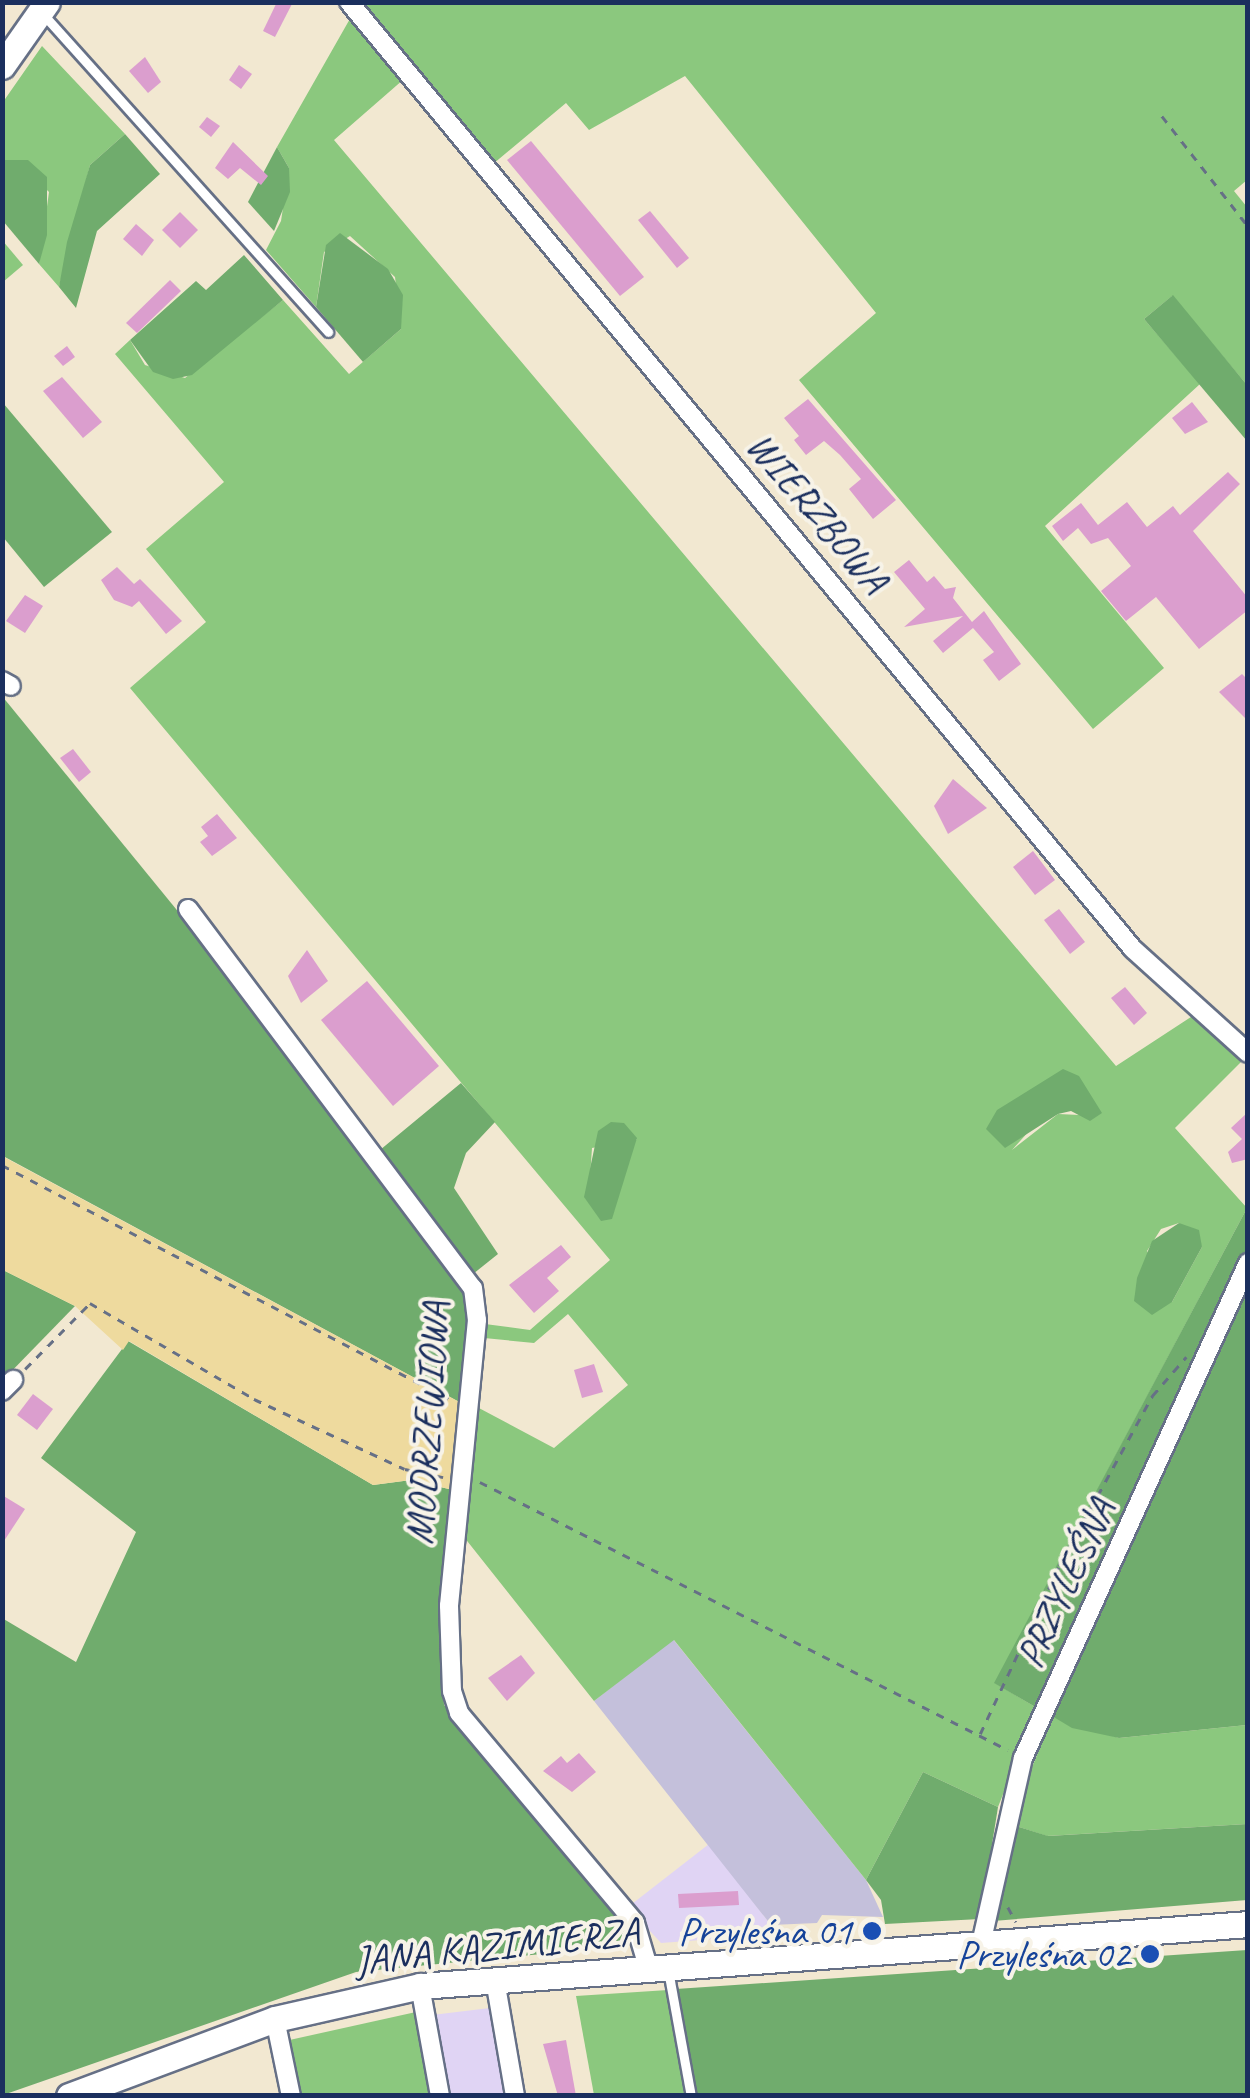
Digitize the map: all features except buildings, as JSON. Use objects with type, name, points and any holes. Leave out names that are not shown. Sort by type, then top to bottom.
[{"type":"main road","points":[[3,65],[44,7]]},
{"type":"main road","name":"JANA KAZIMIERZA","points":[[68,2096],[276,2018],[420,1986],[1248,1924]]},
{"type":"street","name":"WIERZBOWA","points":[[349,2],[1133,949],[1248,1053]]},
{"type":"street","name":"MODRZEWIOWA","points":[[188,909],[473,1288],[464,1481],[449,1606],[448,1656],[459,1713],[635,1923],[658,1967]]},
{"type":"street","name":"PRZYLEŚNA","points":[[982,1944],[1023,1758],[1248,1263]]},
{"type":"street","points":[[495,1980],[515,2096]]},
{"type":"street","points":[[420,1986],[440,2096]]},
{"type":"street","points":[[276,2018],[292,2096]]},
{"type":"lane","points":[[44,7],[328,332]]},
{"type":"lane","points":[[658,1967],[691,2096]]},
{"type":"path","points":[[1162,116],[1248,226]]},
{"type":"path","points":[[2,1165],[468,1408]]},
{"type":"path","points":[[8,1386],[90,1303],[271,1407],[405,1469],[486,1482],[629,1552],[1023,1758]]},
{"type":"path","points":[[979,1736],[1060,1566],[1152,1396],[1184,1358],[1214,1340]]},
{"type":"path","points":[[993,1883],[1015,1917],[1018,1941]]},
{"type":"shaded area","points":[[673,1639],[866,1880],[883,1917],[822,1915],[817,1923],[771,1925],[594,1701]]},
{"type":"shaded area","points":[[709,1844],[781,1934],[661,1943],[628,1907]]},
{"type":"shaded area","points":[[490,2008],[508,2095],[446,2095],[432,2015]]},
{"type":"green space","points":[[358,2],[1247,3],[1247,180],[1234,191],[1247,207],[1247,385],[1172,296],[1144,319],[1200,384],[1045,526],[1164,668],[1093,729],[799,380],[876,313],[685,76],[589,130],[566,103],[493,164]]},
{"type":"green space","points":[[351,17],[404,79],[334,140],[1116,1066],[1194,1015],[1241,1062],[1175,1128],[1247,1208],[995,1683],[1037,1708],[998,1807],[923,1772],[866,1880],[674,1640],[594,1701],[460,1532],[477,1407],[554,1448],[628,1385],[568,1314],[534,1343],[484,1338],[485,1324],[530,1330],[610,1260],[130,688],[206,622],[146,549],[224,482],[115,354],[130,340],[145,365],[185,378],[283,300],[349,374],[401,329],[395,277],[350,236],[324,252],[316,307],[266,250],[281,221],[289,168],[277,147]],"holes":[[[1079,1076],[1080,1115],[1058,1114],[1012,1150]],[[637,1139],[590,1177],[592,1148]],[[1179,1223],[1202,1247],[1172,1302],[1147,1251],[1161,1229]]]},
{"type":"green space","points":[[42,46],[125,134],[90,165],[59,287],[39,264],[49,192],[16,160],[3,160],[3,102]]},
{"type":"green space","points":[[125,134],[160,174],[97,231],[76,308],[59,287],[67,242],[90,165]]},
{"type":"green space","points":[[277,147],[289,168],[290,192],[274,231],[248,202]]},
{"type":"green space","points":[[2,160],[28,160],[47,177],[47,235],[39,264],[3,221]]},
{"type":"green space","points":[[340,233],[388,269],[403,295],[401,329],[363,362],[316,307],[326,245]]},
{"type":"green space","points":[[2,240],[23,265],[3,282],[2,282]]},
{"type":"green space","points":[[244,255],[283,300],[192,375],[173,379],[153,372],[130,340],[196,281],[206,290]]},
{"type":"green space","points":[[1173,295],[1247,385],[1247,441],[1144,319]]},
{"type":"green space","points":[[3,403],[112,532],[44,587],[3,537]]},
{"type":"green space","points":[[2,696],[176,909],[472,1298],[463,1404],[3,1156]]},
{"type":"green space","points":[[1063,1069],[1079,1076],[1102,1113],[1090,1121],[1071,1111],[1058,1114],[1005,1148],[986,1129],[997,1110]]},
{"type":"green space","points":[[461,1083],[495,1122],[466,1153],[454,1188],[498,1254],[473,1274],[380,1150]]},
{"type":"green space","points":[[611,1122],[624,1123],[637,1138],[612,1219],[601,1221],[584,1197],[598,1131]]},
{"type":"green space","points":[[1247,1208],[1247,1248],[1037,1708],[994,1683]]},
{"type":"green space","points":[[1179,1223],[1199,1230],[1202,1247],[1172,1302],[1152,1315],[1134,1301],[1137,1278],[1152,1241]]},
{"type":"green space","points":[[3,1270],[75,1306],[3,1380]]},
{"type":"green space","points":[[1247,1273],[1247,1725],[1119,1738],[1072,1728],[1052,1716]]},
{"type":"green space","points":[[128,1341],[373,1485],[411,1480],[453,1490],[440,1608],[444,1705],[632,1933],[625,1946],[356,1972],[3,2095],[2,1618],[76,1662],[136,1532],[41,1458]]},
{"type":"green space","points":[[1052,1716],[1119,1738],[1247,1725],[1247,1824],[1047,1836],[1010,1824]]},
{"type":"green space","points":[[923,1772],[998,1807],[980,1919],[885,1924],[881,1900],[866,1880]]},
{"type":"green space","points":[[1010,1824],[1048,1836],[1247,1824],[1247,1900],[993,1921]]},
{"type":"green space","points":[[1247,1950],[1247,2095],[696,2095],[676,1989]]},
{"type":"green space","points":[[668,1990],[686,2095],[594,2095],[576,1996]]},
{"type":"green space","points":[[416,2012],[431,2095],[296,2095],[285,2041]]},
{"type":"sand","points":[[2,1156],[463,1404],[453,1490],[411,1480],[373,1485],[129,1341],[123,1350],[75,1306],[3,1270]]},
{"type":"place","name":"Przyleśna 01","points":[[872,1931]]},
{"type":"place","name":"Przyleśna 02","points":[[1150,1954]]}]
